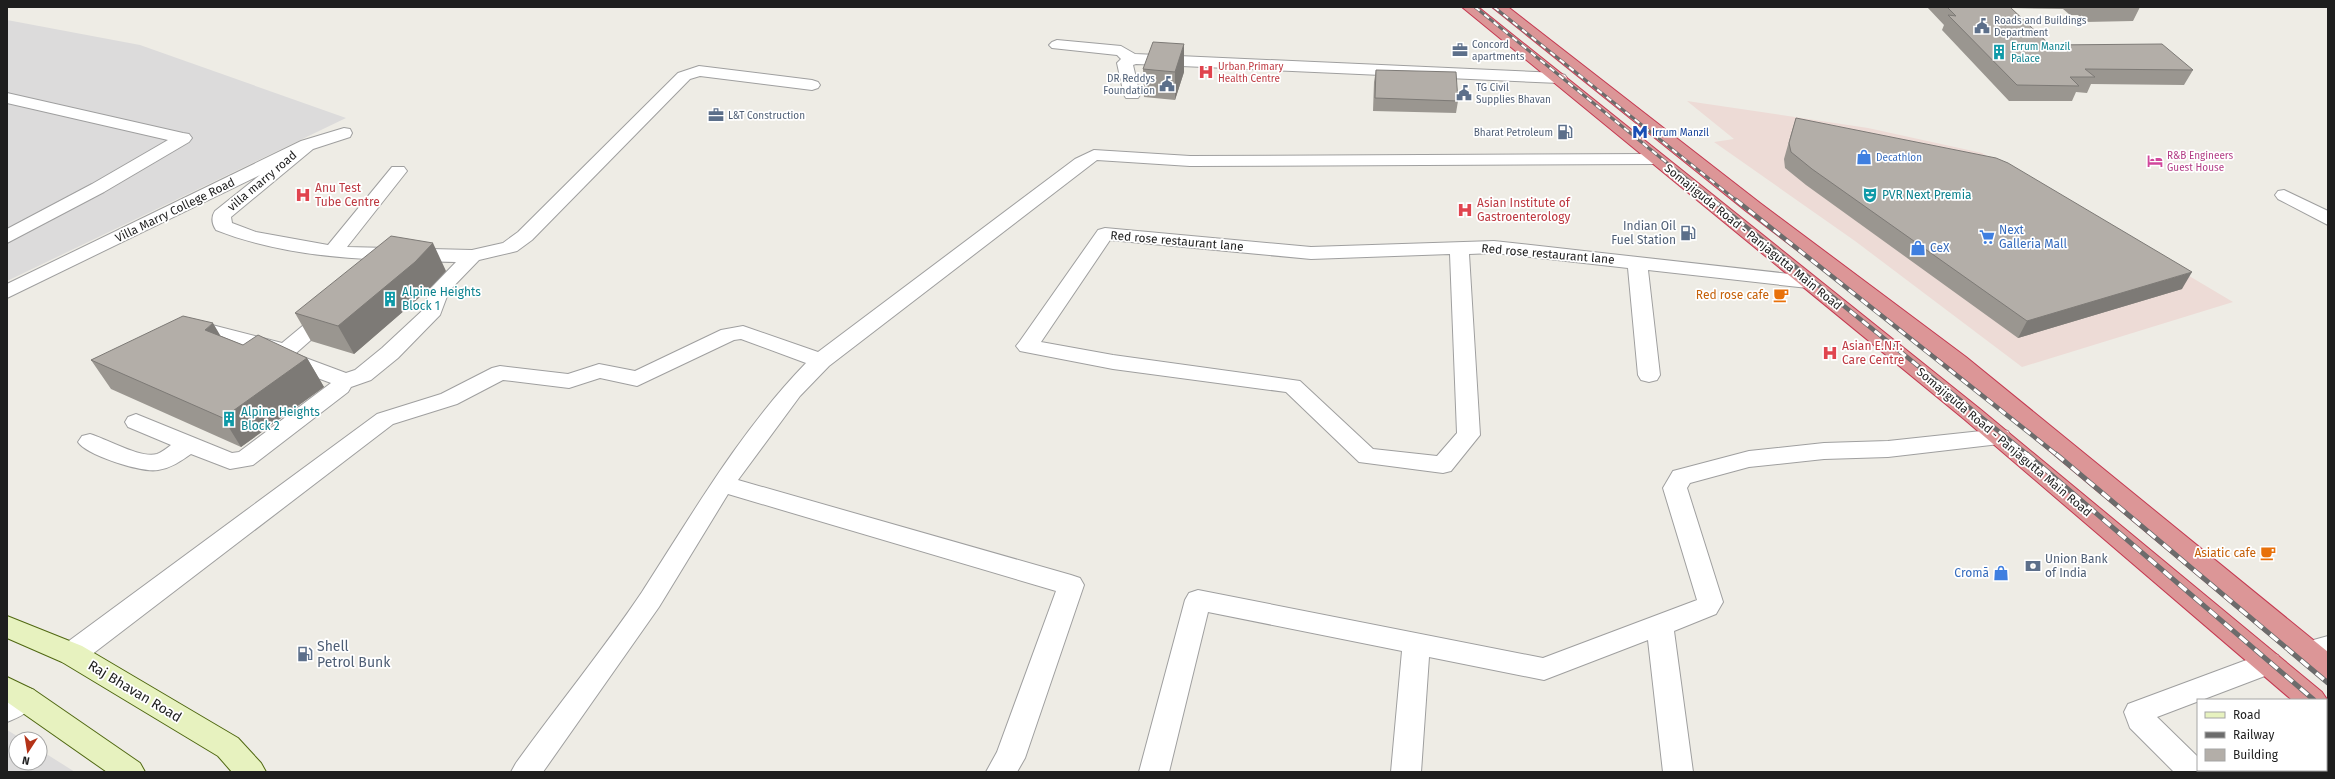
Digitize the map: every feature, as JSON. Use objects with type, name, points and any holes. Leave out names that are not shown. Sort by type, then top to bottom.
[{"type":"highway","name":"Somajiguda Road - Panjagutta Main Road","points":[[1469,7],[1559,78],[1656,159],[2000,437],[2311,699]]},
{"type":"highway","name":"Somajiguda Road - Panjagutta Main Road","points":[[1499,7],[1754,207],[1958,362],[2270,620],[2322,655]]},
{"type":"highway","points":[[2234,634],[2270,620]]},
{"type":"main road","name":"Raj Bhavan Road","points":[[7,627],[72,654],[228,747],[251,772]]},
{"type":"main road","points":[[13,699],[130,772]]},
{"type":"street","points":[[1057,45],[1113,50],[1121,52],[1132,60]]},
{"type":"street","points":[[1132,95],[1125,63],[1132,60],[1559,78]]},
{"type":"street","points":[[333,252],[472,256],[510,247],[525,236],[684,76],[699,71],[812,85]]},
{"type":"street","points":[[7,98],[183,138],[98,188],[7,237]]},
{"type":"street","name":"Villa Marry College Road","points":[[7,292],[306,145],[344,133]]},
{"type":"street","name":"villa marry road","points":[[306,145],[222,215],[223,226],[251,237],[333,252]]},
{"type":"street","points":[[526,772],[650,600],[722,484],[792,391],[821,361],[1081,163],[1094,155],[1190,161],[1656,159]]},
{"type":"street","points":[[333,252],[398,171]]},
{"type":"street","points":[[2284,194],[2328,219]]},
{"type":"street","name":"Red rose restaurant lane","points":[[1459,248],[1470,435],[1443,465],[1367,456],[1292,386],[1113,362],[1027,346],[1105,234],[1311,253],[1459,248],[1494,247],[1808,282]]},
{"type":"street","points":[[380,272],[400,255]]},
{"type":"street","points":[[136,422],[230,461],[245,459],[340,387],[343,382],[363,375],[390,352],[433,311],[440,289],[472,256]]},
{"type":"street","points":[[1637,262],[1649,375]]},
{"type":"street","points":[[343,382],[343,380],[280,356],[284,350],[344,301]]},
{"type":"street","points":[[212,331],[284,350]]},
{"type":"street","points":[[72,654],[386,419],[449,399],[500,373],[569,381],[599,371],[637,379],[728,335],[744,332],[821,361]]},
{"type":"street","points":[[1154,772],[1198,600],[1416,645],[1544,669],[1707,607],[1710,602],[1675,488],[1681,477],[1749,459],[1824,450],[1888,449],[2000,437]]},
{"type":"street","points":[[90,442],[147,462],[158,462],[167,459],[189,443]]},
{"type":"street","points":[[722,484],[1071,585],[1010,758],[1002,772]]},
{"type":"street","points":[[1660,625],[1678,772]]},
{"type":"street","points":[[1406,772],[1416,645]]},
{"type":"street","points":[[2194,772],[2140,719],[2138,712],[2268,663]]},
{"type":"shaded area","points":[[7,20],[140,45],[346,118],[7,281]]},
{"type":"shaded area","name":"Next Galleria Mall","points":[[1687,101],[1868,128],[1982,153],[2233,302],[2022,367],[1855,241],[1714,142],[1734,139]]},
{"type":"shaded area","points":[[7,730],[9,731],[8,771],[48,771],[48,755],[75,772],[7,772]]},
{"type":"building","points":[[1947,7],[2010,7],[2050,45],[2162,44],[2193,70],[2085,69],[2095,77],[2070,77],[2079,86],[2017,85],[1948,15],[1956,16]]},
{"type":"building","points":[[1153,42],[1184,44],[1175,72],[1143,69]]},
{"type":"building","points":[[1376,70],[1456,72],[1458,101],[1375,98]]},
{"type":"building","name":"Next Galleria Mall","points":[[1796,118],[1996,158],[2008,163],[2192,272],[2027,321],[1812,169],[1791,152],[1789,143]]},
{"type":"building","points":[[391,236],[433,243],[415,262],[338,326],[295,313]]},
{"type":"building","points":[[183,316],[213,323],[205,330],[243,345],[258,335],[307,358],[223,418],[91,360]]},
{"type":"railway","points":[[1475,7],[1714,201]]},
{"type":"railway","points":[[1494,7],[1737,201]]},
{"type":"railway","points":[[1713,200],[2028,455]]},
{"type":"railway","points":[[1736,200],[2057,455]]},
{"type":"railway","points":[[2027,454],[2313,699]]},
{"type":"railway","points":[[2056,454],[2328,683]]},
{"type":"place","name":"Roads and Buildings Department","points":[[1982,26]]},
{"type":"place","name":"Concord apartments","points":[[1460,50]]},
{"type":"place","name":"Errum Manzil Palace","points":[[1999,52]]},
{"type":"place","name":"Urban Primary Health Centre","points":[[1206,72]]},
{"type":"place","name":"DR Reddys Foundation","points":[[1167,84]]},
{"type":"place","name":"TG Civil Supplies Bhavan","points":[[1464,93]]},
{"type":"place","name":"L&T Construction","points":[[716,115]]},
{"type":"place","name":"Bharat Petroleum","points":[[1565,132]]},
{"type":"place","name":"Irrum Manzil","points":[[1640,132]]},
{"type":"place","name":"Decathlon","points":[[1864,157]]},
{"type":"place","name":"R&B Engineers Guest House","points":[[2155,161]]},
{"type":"place","name":"Anu Test Tube Centre","points":[[303,195]]},
{"type":"place","name":"PVR Next Premia","points":[[1870,195]]},
{"type":"place","name":"Asian Institute of Gastroenterology","points":[[1465,210]]},
{"type":"place","name":"Indian Oil Fuel Station","points":[[1688,233]]},
{"type":"place","name":"Next Galleria Mall","points":[[1987,237]]},
{"type":"place","name":"CeX","points":[[1918,248]]},
{"type":"place","name":"Red rose cafe","points":[[1781,295]]},
{"type":"place","name":"Alpine Heights Block 1","points":[[390,299]]},
{"type":"place","name":"Asian E.N.T. Care Centre","points":[[1830,353]]},
{"type":"place","name":"Alpine Heights Block 2","points":[[229,419]]},
{"type":"place","name":"Asiatic cafe","points":[[2268,553]]},
{"type":"place","name":"Union Bank of India","points":[[2033,566]]},
{"type":"place","name":"Cromā","points":[[2001,573]]},
{"type":"place","name":"Shell Petrol Bunk","points":[[305,654]]}]
